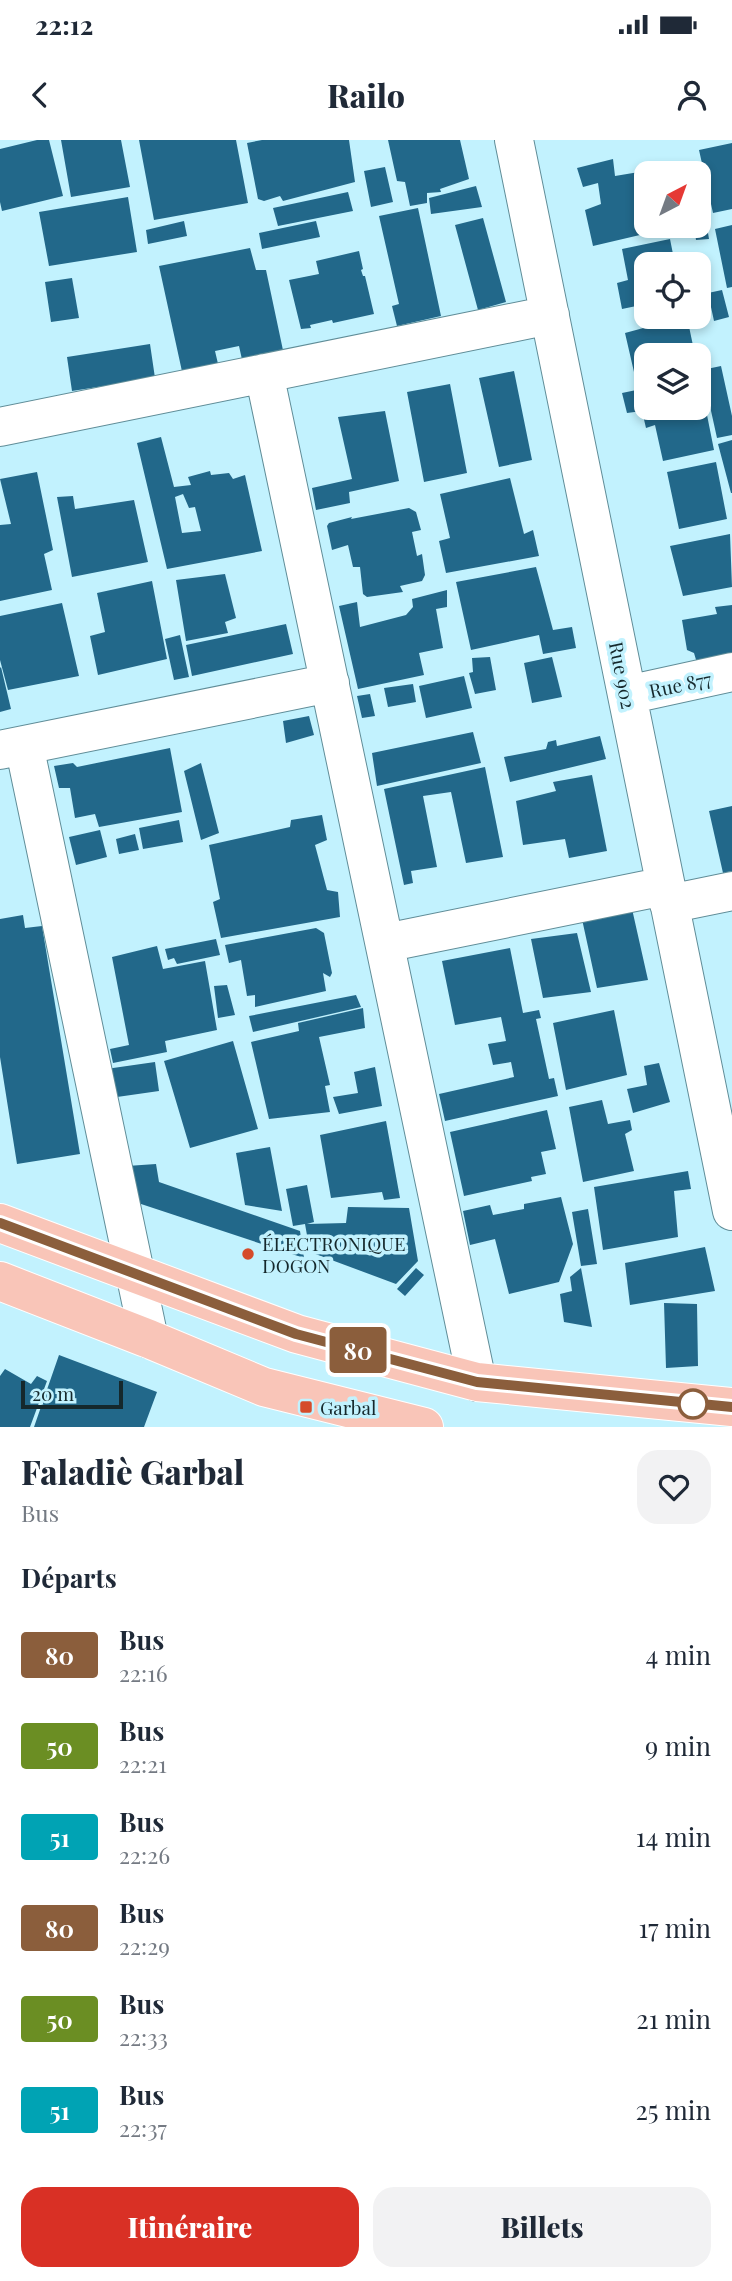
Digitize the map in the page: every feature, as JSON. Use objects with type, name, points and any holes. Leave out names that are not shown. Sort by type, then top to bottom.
[{"type":"main road","points":[[0,1223],[296,1334],[477,1382],[732,1407]]},
{"type":"main road","points":[[0,1281],[264,1387],[424,1427]]},
{"type":"street","name":"Rue 902","points":[[514,140],[732,1211]]},
{"type":"street","points":[[0,427],[550,314]]},
{"type":"street","points":[[264,373],[477,1382]]},
{"type":"street","name":"Rue 877","points":[[627,695],[732,672]]},
{"type":"street","points":[[149,1339],[12,748],[330,683]]},
{"type":"street","points":[[384,943],[667,895],[732,891]]},
{"type":"building","points":[[37,140],[49,140],[63,196],[2,211],[0,149]]},
{"type":"building","points":[[61,140],[121,140],[130,187],[71,197]]},
{"type":"building","points":[[139,140],[236,140],[248,203],[154,220]]},
{"type":"building","points":[[262,140],[349,140],[355,182],[283,201],[280,196],[264,201],[258,199],[247,143]]},
{"type":"building","points":[[388,140],[460,140],[469,179],[440,189],[441,192],[427,193],[427,203],[410,206],[405,182],[397,181]]},
{"type":"building","points":[[732,143],[732,209],[713,213],[711,161],[701,161],[699,150]]},
{"type":"building","points":[[613,159],[615,176],[634,173],[634,236],[593,246],[585,210],[601,204],[598,183],[583,187],[577,168]]},
{"type":"building","points":[[385,167],[393,202],[371,207],[364,171]]},
{"type":"building","points":[[476,186],[482,207],[431,214],[429,198]]},
{"type":"building","points":[[348,192],[353,211],[278,226],[273,208]]},
{"type":"building","points":[[128,197],[137,252],[49,266],[39,212]]},
{"type":"building","points":[[418,208],[441,316],[397,326],[392,306],[399,304],[379,216]]},
{"type":"building","points":[[483,218],[506,302],[478,310],[455,225]]},
{"type":"building","points":[[184,221],[187,236],[148,244],[146,230]]},
{"type":"building","points":[[316,221],[320,237],[262,249],[259,233]]},
{"type":"building","points":[[732,225],[732,287],[727,288],[715,229]]},
{"type":"building","points":[[670,239],[673,252],[634,252],[634,306],[622,309],[617,283],[628,280],[622,249]]},
{"type":"building","points":[[250,248],[256,270],[266,270],[284,355],[243,364],[239,346],[215,351],[219,368],[183,376],[159,266]]},
{"type":"building","points":[[359,251],[361,270],[365,276],[374,314],[333,323],[332,320],[301,329],[289,280],[319,274],[316,261]]},
{"type":"building","points":[[72,278],[79,318],[51,322],[45,282]]},
{"type":"building","points":[[722,290],[729,317],[714,321],[711,292]]},
{"type":"building","points":[[640,329],[690,329],[692,343],[634,343],[634,372],[625,333]]},
{"type":"building","points":[[150,344],[155,378],[72,391],[67,357]]},
{"type":"building","points":[[721,366],[732,416],[732,435],[717,438],[711,411],[711,368]]},
{"type":"building","points":[[514,371],[532,460],[499,467],[479,378]]},
{"type":"building","points":[[450,384],[467,473],[424,482],[407,392]]},
{"type":"building","points":[[634,390],[634,412],[627,413],[622,393]]},
{"type":"building","points":[[385,411],[399,481],[349,492],[350,503],[316,510],[312,488],[352,479],[338,417]]},
{"type":"building","points":[[644,420],[708,420],[714,450],[663,461],[655,425],[646,428]]},
{"type":"building","points":[[161,437],[174,487],[191,485],[188,477],[210,471],[211,475],[229,473],[233,479],[245,475],[262,551],[167,569],[137,443]],"holes":[[[183,494],[189,508],[195,507],[201,531],[182,533],[175,497]]]},
{"type":"building","points":[[732,440],[732,493],[731,493],[718,444]]},
{"type":"building","points":[[716,462],[727,519],[679,529],[667,472]]},
{"type":"building","points":[[37,472],[53,550],[44,554],[52,590],[0,601],[0,525],[11,524],[0,479]]},
{"type":"building","points":[[510,478],[524,534],[533,530],[539,556],[446,573],[439,541],[450,538],[440,494]]},
{"type":"building","points":[[73,496],[75,509],[134,500],[148,562],[72,577],[57,497]]},
{"type":"building","points":[[409,508],[416,512],[421,530],[412,532],[417,556],[422,554],[425,575],[422,581],[400,586],[403,592],[367,597],[363,594],[360,567],[353,567],[348,545],[332,550],[327,526],[329,523],[352,517],[351,519]]},
{"type":"building","points":[[730,534],[732,587],[683,596],[670,546]]},
{"type":"building","points":[[536,567],[553,630],[572,627],[576,648],[543,654],[539,635],[471,650],[456,582]]},
{"type":"building","points":[[225,574],[236,618],[225,622],[228,633],[186,641],[176,580]]},
{"type":"building","points":[[152,581],[167,659],[98,675],[90,636],[105,632],[97,593]]},
{"type":"building","points":[[447,590],[447,607],[436,609],[443,648],[419,653],[424,675],[358,689],[339,606],[357,602],[360,627],[406,615],[413,607],[412,599]]},
{"type":"building","points":[[62,603],[79,676],[8,690],[0,660],[0,616]]},
{"type":"building","points":[[732,605],[732,663],[699,670],[694,653],[687,650],[682,620],[717,614],[715,607]]},
{"type":"building","points":[[286,624],[293,654],[192,676],[186,645]]},
{"type":"building","points":[[180,635],[189,677],[174,680],[165,639]]},
{"type":"building","points":[[490,657],[496,690],[475,694],[469,673],[473,672],[472,658]]},
{"type":"building","points":[[552,657],[562,697],[532,703],[524,663]]},
{"type":"building","points":[[0,668],[11,709],[0,712]]},
{"type":"building","points":[[464,676],[472,708],[426,718],[419,686]]},
{"type":"building","points":[[413,684],[416,702],[388,707],[384,688]]},
{"type":"building","points":[[370,694],[375,716],[362,718],[357,696]]},
{"type":"building","points":[[309,716],[314,735],[286,743],[283,721]]},
{"type":"building","points":[[473,732],[481,763],[377,786],[372,753]]},
{"type":"building","points":[[600,736],[606,759],[510,782],[504,757],[546,749],[548,742],[556,740],[557,746]]},
{"type":"building","points":[[170,748],[182,812],[99,827],[95,814],[75,818],[70,788],[59,788],[54,766],[73,763],[77,767]]},
{"type":"building","points":[[201,763],[219,833],[201,840],[184,771]]},
{"type":"building","points":[[485,767],[503,857],[466,863],[451,792],[423,796],[437,867],[411,871],[413,883],[404,885],[384,789]]},
{"type":"building","points":[[592,775],[607,851],[569,858],[565,839],[523,845],[516,801],[556,791],[553,782]]},
{"type":"building","points":[[732,806],[732,871],[723,873],[709,811]]},
{"type":"building","points":[[322,815],[327,840],[315,845],[327,890],[338,892],[340,917],[221,938],[213,902],[220,899],[209,845],[290,827],[291,820]]},
{"type":"building","points":[[179,820],[183,842],[143,849],[139,828]]},
{"type":"building","points":[[100,830],[107,857],[76,865],[69,837]]},
{"type":"building","points":[[135,834],[139,850],[119,854],[116,839]]},
{"type":"building","points":[[630,900],[648,980],[597,988],[580,910]]},
{"type":"building","points":[[23,915],[25,928],[42,926],[80,1154],[17,1164],[0,1057],[0,919]]},
{"type":"building","points":[[316,928],[324,933],[332,973],[330,977],[323,973],[326,991],[255,1007],[255,995],[247,996],[241,960],[229,963],[225,945]]},
{"type":"building","points":[[577,933],[591,992],[543,998],[531,939]]},
{"type":"building","points":[[216,939],[220,955],[177,964],[174,958],[168,960],[165,949]]},
{"type":"building","points":[[157,946],[163,969],[205,961],[217,1030],[165,1041],[167,1052],[113,1063],[110,1049],[129,1045],[112,957]]},
{"type":"building","points":[[510,948],[523,1013],[539,1010],[541,1018],[536,1019],[549,1079],[554,1078],[558,1096],[445,1121],[439,1094],[514,1077],[511,1062],[493,1065],[488,1044],[506,1041],[501,1017],[455,1025],[442,961]]},
{"type":"building","points":[[227,985],[235,1015],[218,1018],[214,986]]},
{"type":"building","points":[[356,995],[361,1007],[253,1032],[249,1016]]},
{"type":"building","points":[[363,1008],[365,1028],[319,1037],[330,1085],[325,1086],[330,1112],[269,1119],[251,1042],[299,1031],[298,1023]]},
{"type":"building","points":[[614,1010],[627,1075],[566,1090],[553,1023]]},
{"type":"building","points":[[233,1041],[258,1129],[190,1148],[164,1061]]},
{"type":"building","points":[[155,1062],[159,1091],[110,1098],[106,1069]]},
{"type":"building","points":[[659,1063],[670,1102],[633,1113],[627,1089],[647,1085],[644,1066]]},
{"type":"building","points":[[375,1067],[382,1106],[339,1114],[333,1097],[358,1093],[354,1072]]},
{"type":"building","points":[[602,1100],[608,1124],[630,1120],[632,1130],[625,1134],[634,1171],[583,1182],[569,1107]]},
{"type":"building","points":[[547,1110],[556,1149],[541,1152],[546,1174],[531,1177],[532,1181],[464,1196],[450,1132]]},
{"type":"building","points":[[386,1121],[400,1198],[384,1200],[382,1192],[331,1198],[320,1135]]},
{"type":"building","points":[[270,1147],[282,1211],[245,1205],[236,1153]]},
{"type":"building","points":[[156,1164],[159,1182],[300,1231],[304,1258],[135,1202],[127,1166]]},
{"type":"building","points":[[688,1171],[691,1189],[674,1191],[678,1237],[603,1250],[594,1187]]},
{"type":"building","points":[[307,1185],[314,1222],[307,1224],[346,1223],[348,1207],[409,1208],[418,1261],[396,1284],[310,1252],[305,1224],[293,1226],[286,1189]]},
{"type":"building","points":[[561,1197],[573,1244],[559,1282],[509,1294],[495,1239],[470,1245],[463,1211],[490,1205],[493,1215],[524,1209],[524,1204]]},
{"type":"building","points":[[588,1209],[597,1264],[581,1266],[572,1212]]},
{"type":"building","points":[[705,1247],[715,1291],[630,1305],[625,1263]]},
{"type":"building","points":[[416,1268],[424,1275],[405,1296],[397,1289]]},
{"type":"building","points":[[581,1268],[592,1327],[564,1322],[560,1294],[572,1291],[570,1277]]},
{"type":"building","points":[[664,1303],[697,1304],[698,1366],[666,1368]]},
{"type":"building","points":[[59,1355],[157,1392],[144,1427],[34,1427]]},
{"type":"building","points":[[5,1369],[31,1384],[37,1376],[47,1381],[30,1427],[0,1427],[0,1376]]},
{"type":"bus line","name":"80","points":[[0,1223],[296,1334],[477,1382],[732,1407]]},
{"type":"place","name":"ÉLECTRONIQUE DOGON","points":[[248,1254]]},
{"type":"place","name":"Garbal","points":[[306,1407]]}]
